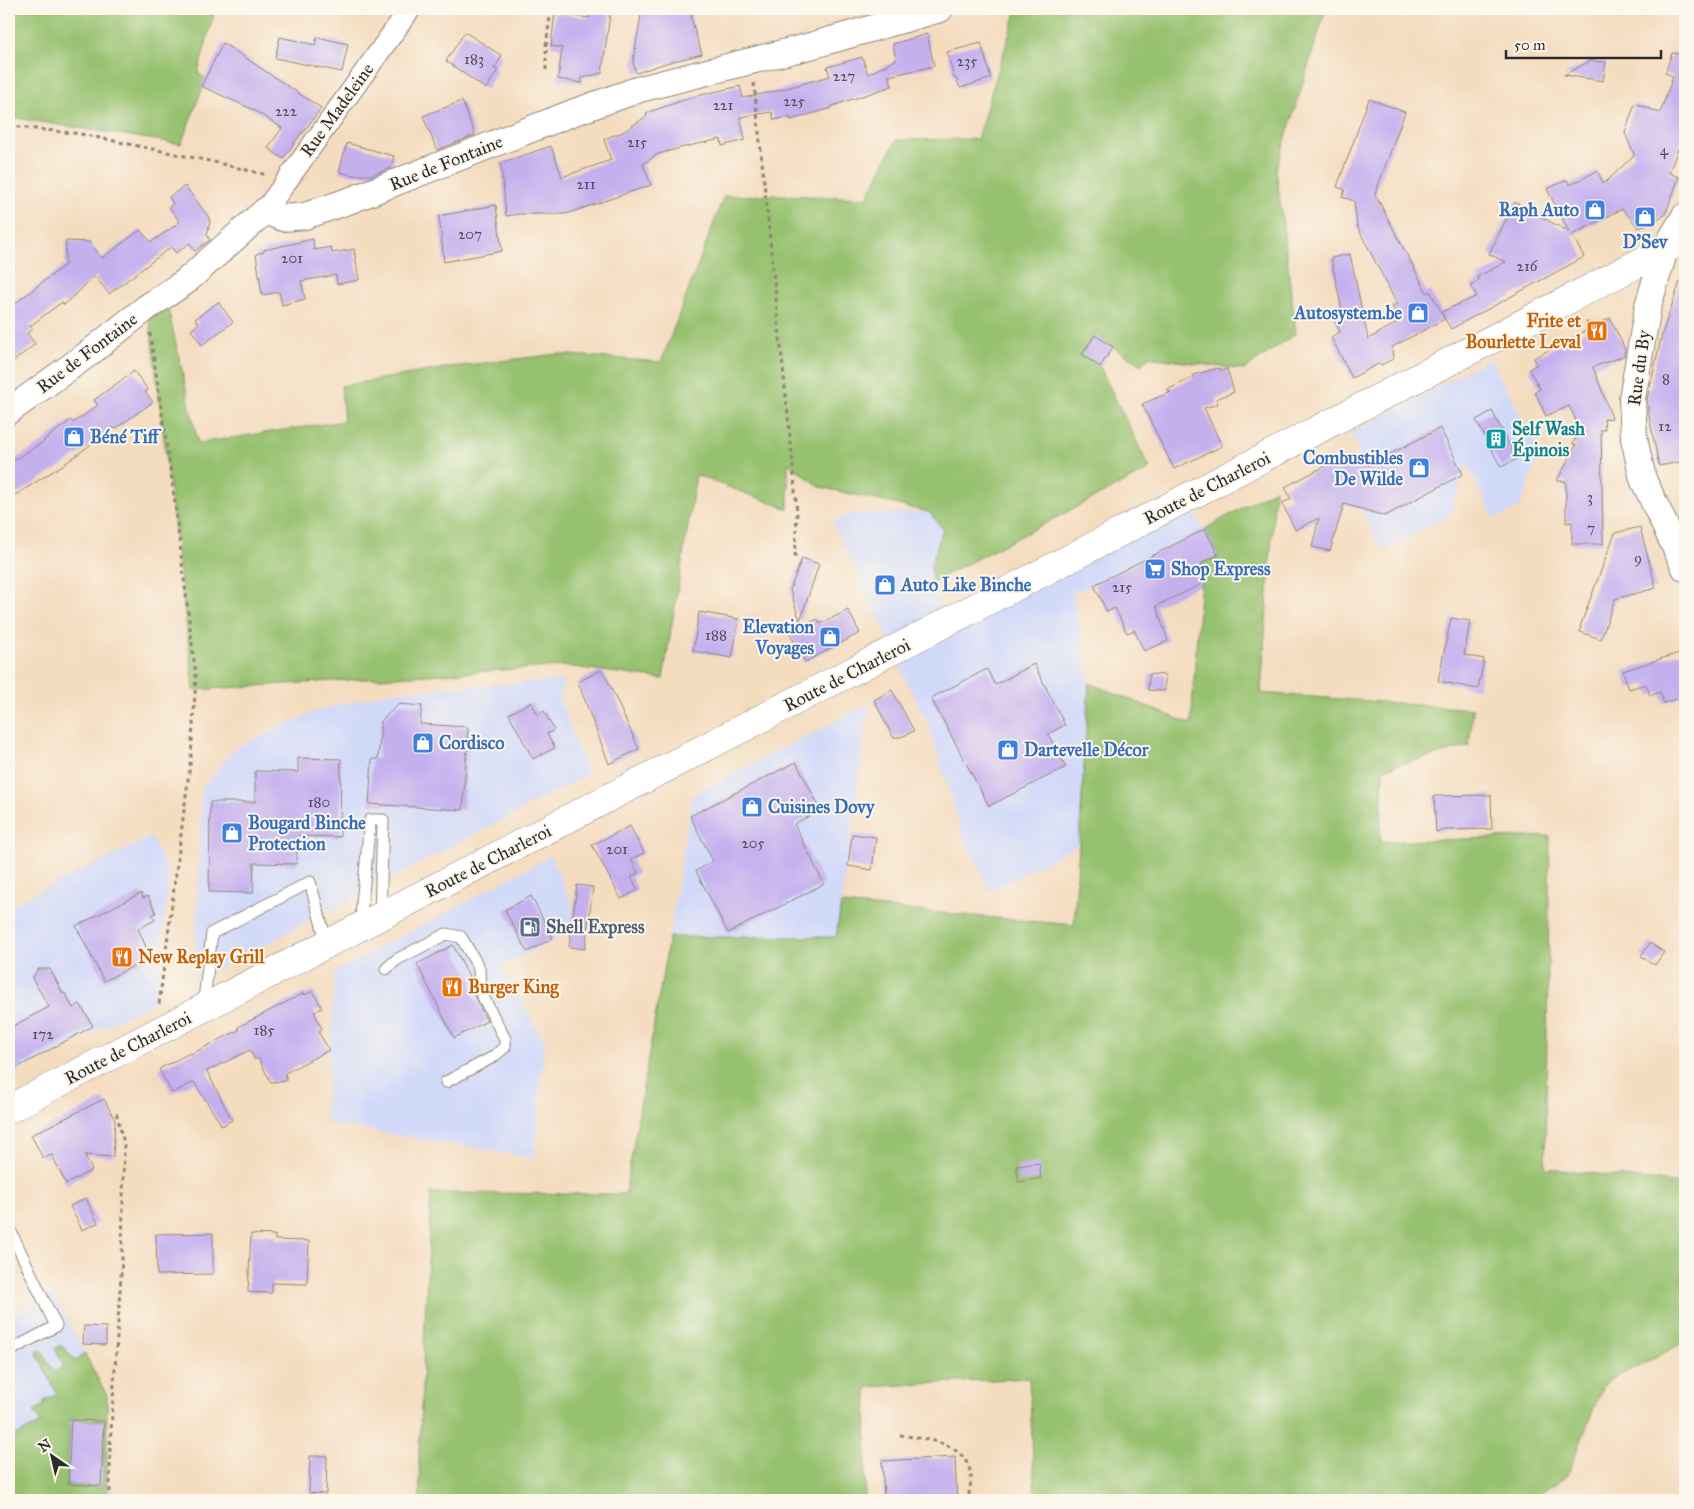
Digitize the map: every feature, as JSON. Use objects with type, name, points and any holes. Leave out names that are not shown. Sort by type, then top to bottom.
[{"type":"main road","name":"Route de Charleroi","points":[[9,1110],[1675,244]]},
{"type":"street","name":"Rue Madeleine","points":[[265,211],[410,9]]},
{"type":"street","name":"Rue de Fontaine","points":[[9,411],[88,354],[146,308],[185,282],[265,211],[282,218],[306,216],[631,92],[810,46],[940,9]]},
{"type":"street","name":"Rue du By","points":[[1685,216],[1646,314],[1632,399],[1634,438],[1643,479],[1685,568]]},
{"type":"lane","points":[[370,820],[383,820],[370,922],[370,820]]},
{"type":"lane","points":[[202,1010],[212,934],[310,882],[327,944]]},
{"type":"lane","points":[[386,969],[396,960],[446,934],[461,937],[479,968],[480,991],[505,1039],[505,1047],[493,1057],[446,1082]]},
{"type":"lane","points":[[9,1228],[56,1326],[9,1351]]},
{"type":"path","points":[[546,70],[546,46],[551,9]]},
{"type":"path","points":[[750,61],[756,97],[793,466],[797,513],[795,558]]},
{"type":"path","points":[[9,126],[81,134],[214,162],[287,180]]},
{"type":"path","points":[[146,308],[173,488],[196,677],[191,757],[155,1034]]},
{"type":"path","points":[[110,1500],[110,1446],[122,1259],[124,1143],[116,1112]]},
{"type":"path","points":[[900,1435],[933,1440],[955,1449],[965,1458],[971,1476],[968,1500]]},
{"type":"shaded area","points":[[1491,358],[1540,454],[1520,508],[1494,519],[1467,463],[1450,515],[1383,551],[1349,488],[1360,450],[1351,433]]},
{"type":"shaded area","points":[[1183,493],[1219,556],[1150,590],[1136,563],[1094,585],[1072,593],[1080,627],[1089,683],[1078,845],[990,891],[963,837],[928,723],[905,679],[879,618],[832,521],[853,514],[930,512],[943,528],[931,565],[932,582],[944,618]]},
{"type":"shaded area","points":[[564,680],[559,695],[587,775],[194,982],[202,788],[236,748],[316,711],[391,692]]},
{"type":"shaded area","points":[[869,704],[836,937],[669,937],[692,795]]},
{"type":"shaded area","points":[[151,837],[169,874],[155,1002],[9,1075],[9,906]]},
{"type":"shaded area","points":[[551,856],[572,905],[570,932],[501,967],[545,1043],[534,1158],[325,1123],[335,972]]},
{"type":"shaded area","points":[[54,1293],[107,1396],[107,1500],[9,1500],[9,1317]]},
{"type":"green space","points":[[9,9],[215,9],[198,73],[206,79],[181,144],[9,117]]},
{"type":"green space","points":[[1017,9],[1326,9],[1276,169],[1296,333],[1244,370],[1148,357],[1141,365],[1094,335],[1082,354],[1100,367],[1150,469],[932,582],[931,565],[943,529],[929,512],[820,487],[788,463],[788,509],[696,475],[663,679],[566,666],[194,690],[149,315],[167,303],[198,443],[344,421],[341,386],[451,367],[558,354],[661,362],[724,196],[778,195],[867,198],[896,140],[977,139]]},
{"type":"green space","points":[[1275,489],[1261,693],[1473,709],[1469,746],[1383,769],[1380,842],[1550,836],[1545,1168],[1685,1184],[1685,1342],[1604,1383],[1567,1476],[1531,1500],[1035,1500],[1029,1378],[867,1387],[865,1500],[420,1500],[419,1450],[431,1193],[625,1194],[669,937],[836,937],[841,904],[1074,925],[1089,683],[1191,724],[1202,563],[1219,556],[1205,529]]},
{"type":"green space","points":[[61,1345],[75,1360],[85,1354],[107,1396],[107,1500],[9,1500],[9,1439],[41,1423],[34,1411],[44,1405],[44,1401],[57,1394],[37,1354],[39,1350],[42,1351],[54,1372],[64,1366],[55,1349]],"holes":[[[70,1419],[105,1421],[102,1487],[67,1485]]]},
{"type":"building","points":[[590,9],[607,9],[607,13],[610,14],[602,73],[582,78],[582,83],[558,79],[562,48],[551,46],[555,13],[589,18]]},
{"type":"building","points":[[642,9],[693,9],[691,18],[702,54],[636,73],[633,63]]},
{"type":"building","points":[[465,32],[502,56],[494,69],[498,70],[486,89],[446,61]]},
{"type":"building","points":[[927,34],[934,66],[889,76],[892,86],[832,106],[832,108],[790,120],[790,117],[774,120],[772,112],[740,117],[745,140],[722,146],[721,139],[684,147],[658,154],[643,164],[651,185],[566,214],[520,214],[506,216],[501,163],[551,146],[562,177],[611,160],[604,139],[623,132],[647,116],[646,113],[696,96],[740,86],[743,98],[776,91],[830,76],[827,67],[862,57],[868,74],[896,60],[893,44]]},
{"type":"building","points":[[280,37],[315,45],[317,37],[348,44],[342,72],[275,58]]},
{"type":"building","points":[[223,43],[321,108],[283,159],[268,148],[282,128],[254,110],[201,86]]},
{"type":"building","points":[[981,43],[991,78],[960,88],[956,78],[954,78],[947,52]]},
{"type":"building","points":[[1683,49],[1685,49],[1685,130],[1669,173],[1679,177],[1665,215],[1639,228],[1622,209],[1572,235],[1584,257],[1451,329],[1441,312],[1477,296],[1471,286],[1479,280],[1477,277],[1506,262],[1489,254],[1515,202],[1569,232],[1547,189],[1567,180],[1570,185],[1597,171],[1604,184],[1634,155],[1625,133],[1635,103],[1660,113],[1673,76],[1665,73],[1672,53],[1681,54]]},
{"type":"building","points":[[1590,61],[1606,62],[1603,81],[1564,75]]},
{"type":"building","points":[[1369,99],[1405,112],[1375,194],[1427,293],[1430,291],[1445,319],[1392,347],[1393,359],[1381,365],[1380,363],[1352,378],[1331,337],[1340,332],[1334,318],[1343,315],[1331,258],[1350,254],[1368,339],[1400,321],[1392,306],[1397,304],[1357,226],[1354,201],[1342,197],[1345,190],[1337,187]]},
{"type":"building","points":[[462,101],[475,135],[437,150],[423,116]]},
{"type":"building","points":[[347,143],[394,156],[391,168],[372,175],[353,175],[339,172]]},
{"type":"building","points":[[185,186],[208,216],[210,221],[207,235],[210,240],[195,251],[190,243],[176,253],[171,247],[109,294],[95,276],[64,305],[62,302],[30,326],[33,329],[27,333],[35,344],[9,365],[9,308],[66,264],[66,241],[89,242],[102,258],[140,230],[151,242],[180,222],[169,207],[173,204],[169,197]]},
{"type":"building","points":[[496,205],[502,251],[444,262],[439,216]]},
{"type":"building","points":[[313,239],[314,250],[331,247],[332,253],[354,249],[359,280],[337,284],[336,275],[301,281],[305,299],[282,305],[279,292],[262,295],[256,254],[264,252],[264,250]]},
{"type":"building","points":[[1683,273],[1685,274],[1685,461],[1659,466],[1647,400],[1662,334]]},
{"type":"building","points":[[218,302],[233,322],[202,345],[191,330],[199,323],[195,319]]},
{"type":"building","points":[[1610,318],[1625,349],[1624,356],[1593,367],[1612,418],[1604,419],[1605,430],[1601,430],[1603,544],[1572,544],[1572,522],[1566,523],[1566,481],[1557,481],[1576,445],[1573,444],[1580,429],[1569,406],[1546,416],[1535,392],[1540,389],[1529,369],[1537,364],[1534,358],[1589,329],[1586,322],[1599,324]]},
{"type":"building","points":[[1095,335],[1113,347],[1100,367],[1082,354]]},
{"type":"building","points":[[1219,368],[1220,371],[1227,369],[1234,392],[1216,399],[1218,404],[1204,408],[1222,446],[1174,469],[1142,404],[1171,392],[1167,390],[1194,377],[1193,375]]},
{"type":"building","points":[[134,371],[148,390],[145,392],[153,402],[115,429],[114,427],[66,463],[9,499],[9,463],[45,441],[71,420],[73,423],[98,405],[94,400]]},
{"type":"building","name":"Self Wash Épinois","points":[[1492,411],[1517,459],[1501,467],[1476,420]]},
{"type":"building","points":[[1440,428],[1463,474],[1385,516],[1344,504],[1330,551],[1312,547],[1319,518],[1295,530],[1282,503],[1291,499],[1285,487],[1331,463],[1332,465],[1345,458],[1369,465]]},
{"type":"building","points":[[1640,527],[1656,588],[1615,599],[1601,639],[1580,632],[1581,624],[1615,533]]},
{"type":"building","points":[[1205,529],[1218,555],[1202,563],[1200,585],[1156,606],[1168,641],[1144,651],[1134,630],[1127,633],[1115,608],[1107,612],[1094,585]]},
{"type":"building","points":[[802,558],[819,564],[800,621],[790,590]]},
{"type":"building","points":[[848,610],[860,633],[805,662],[789,632],[818,619],[820,624]]},
{"type":"building","points":[[699,612],[739,619],[732,658],[693,651]]},
{"type":"building","points":[[1451,618],[1470,621],[1464,655],[1484,659],[1478,689],[1438,681]]},
{"type":"building","points":[[1685,651],[1685,696],[1664,703],[1660,692],[1650,696],[1646,684],[1629,689],[1623,671]]},
{"type":"building","name":"Dartevelle Décor","points":[[1034,664],[1065,725],[1048,734],[1066,767],[989,806],[931,698],[987,669],[995,685]]},
{"type":"building","points":[[601,670],[639,749],[609,764],[578,682]]},
{"type":"building","points":[[1149,674],[1165,675],[1165,691],[1148,690]]},
{"type":"building","points":[[892,690],[914,731],[901,737],[893,737],[874,700]]},
{"type":"building","points":[[531,702],[538,715],[544,711],[554,730],[547,734],[555,748],[533,759],[509,714]]},
{"type":"building","name":"Cordisco","points":[[399,704],[422,706],[420,724],[468,727],[463,810],[369,804],[372,759],[378,759],[381,721]]},
{"type":"building","points":[[298,758],[341,759],[340,837],[297,836],[297,864],[254,863],[253,893],[209,892],[210,802],[255,802],[255,771],[298,772]]},
{"type":"building","points":[[796,762],[821,810],[794,824],[824,884],[728,933],[696,871],[713,861],[690,816]]},
{"type":"building","points":[[1491,795],[1492,829],[1445,830],[1436,832],[1434,796]]},
{"type":"building","points":[[630,826],[644,853],[631,859],[638,873],[631,877],[638,890],[621,899],[592,845]]},
{"type":"building","points":[[852,834],[876,837],[872,870],[848,866]]},
{"type":"building","points":[[577,885],[593,887],[585,949],[569,947]]},
{"type":"building","points":[[141,893],[143,898],[148,896],[156,913],[152,915],[155,920],[138,929],[149,958],[104,981],[76,926]]},
{"type":"building","name":"Shell Express","points":[[531,896],[553,938],[527,952],[505,910]]},
{"type":"building","points":[[1650,943],[1664,952],[1655,965],[1641,956]]},
{"type":"building","name":"Burger King","points":[[453,945],[472,982],[473,994],[487,1021],[454,1038],[417,964]]},
{"type":"building","points":[[38,969],[50,969],[63,994],[65,993],[73,1008],[80,1004],[93,1026],[9,1072],[9,1028],[49,1007],[32,978]]},
{"type":"building","points":[[313,991],[322,1008],[314,1012],[322,1029],[318,1031],[329,1050],[285,1073],[286,1081],[271,1082],[258,1058],[255,1060],[250,1050],[207,1071],[232,1120],[222,1126],[194,1082],[172,1093],[159,1069],[239,1030],[238,1027],[304,993],[305,995]]},
{"type":"building","points":[[104,1099],[115,1120],[113,1157],[85,1155],[92,1170],[66,1184],[52,1155],[43,1158],[31,1135]]},
{"type":"building","points":[[1039,1163],[1041,1178],[1019,1182],[1016,1166]]},
{"type":"building","points":[[86,1198],[98,1223],[82,1230],[70,1206]]},
{"type":"building","points":[[213,1233],[213,1274],[157,1275],[156,1234]]},
{"type":"building","points":[[251,1234],[275,1235],[275,1240],[309,1241],[307,1284],[272,1283],[272,1293],[248,1292]]},
{"type":"building","points":[[84,1326],[106,1327],[106,1345],[83,1344]]},
{"type":"building","points":[[71,1420],[104,1421],[101,1486],[68,1484]]},
{"type":"building","points":[[310,1456],[327,1456],[326,1494],[309,1493]]},
{"type":"building","points":[[955,1457],[957,1500],[884,1500],[882,1461]]},
{"type":"place","name":"Raph Auto","points":[[1595,210]]},
{"type":"place","name":"D'Sev","points":[[1645,217]]},
{"type":"place","name":"Autosystem.be","points":[[1418,313]]},
{"type":"place","name":"Frite et Bourlette Leval","points":[[1597,331]]},
{"type":"place","name":"Béné Tiff","points":[[74,437]]},
{"type":"place","name":"Self Wash Épinois","points":[[1496,439]]},
{"type":"place","name":"Combustibles De Wilde","points":[[1419,468]]},
{"type":"place","name":"Shop Express","points":[[1155,569]]},
{"type":"place","name":"Auto Like Binche","points":[[885,585]]},
{"type":"place","name":"Elevation Voyages","points":[[830,637]]},
{"type":"place","name":"Cordisco","points":[[423,743]]},
{"type":"place","name":"Dartevelle Décor","points":[[1008,750]]},
{"type":"place","name":"Cuisines Dovy","points":[[752,807]]},
{"type":"place","name":"Bougard Binche Protection","points":[[232,833]]},
{"type":"place","name":"Shell Express","points":[[530,927]]},
{"type":"place","name":"New Replay Grill","points":[[122,957]]},
{"type":"place","name":"Burger King","points":[[452,987]]}]
